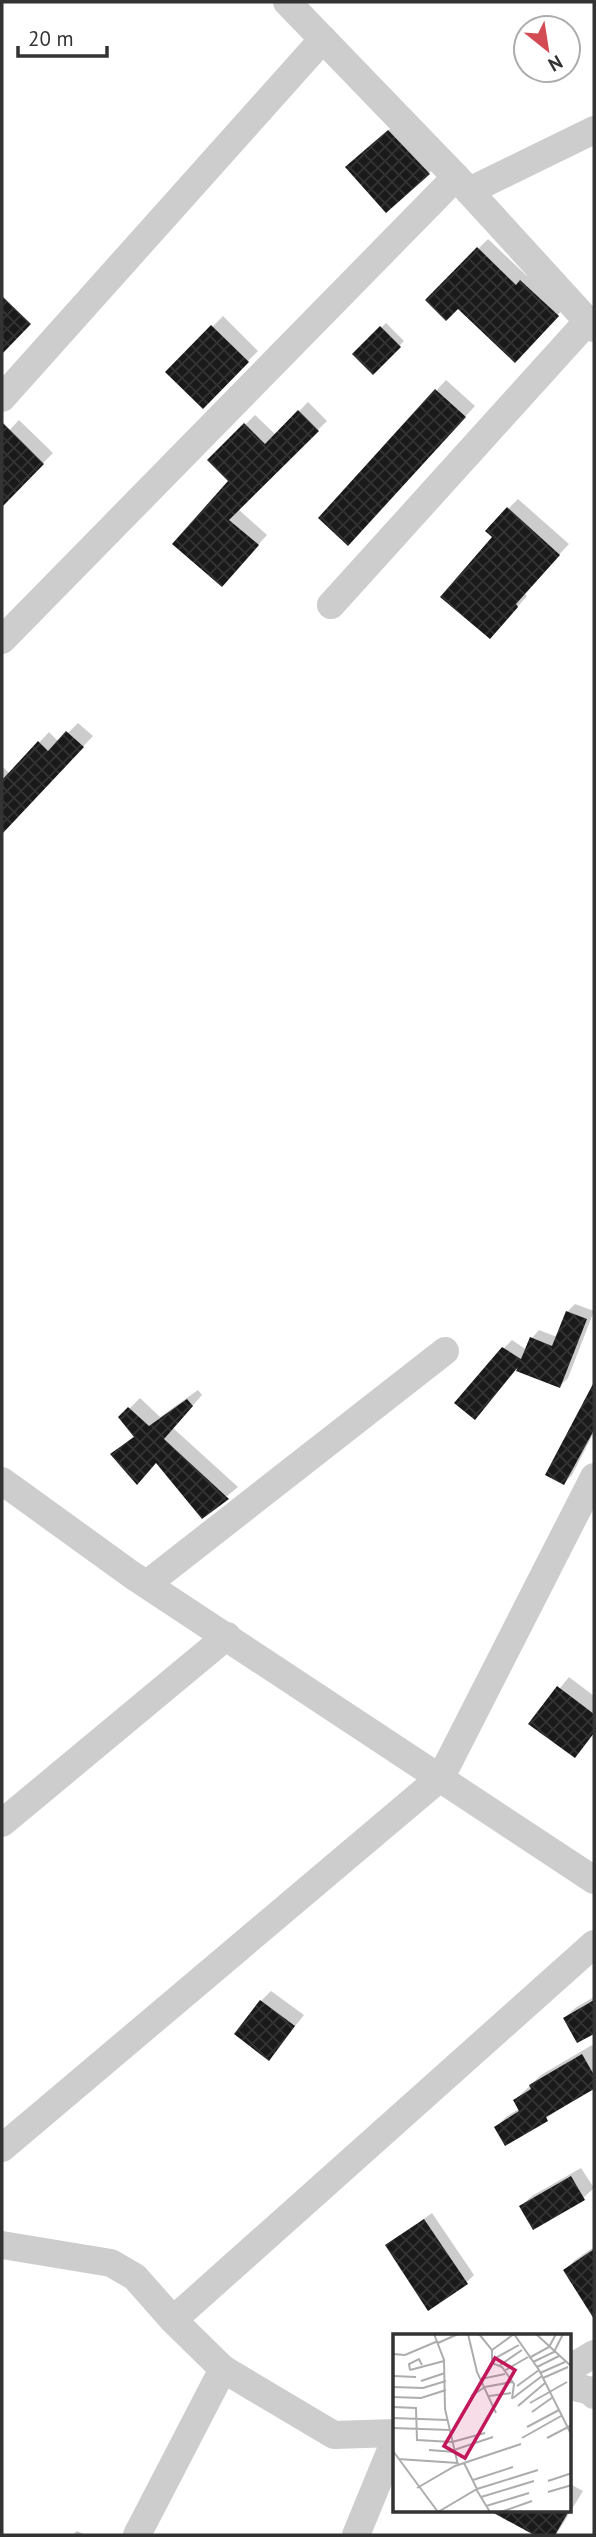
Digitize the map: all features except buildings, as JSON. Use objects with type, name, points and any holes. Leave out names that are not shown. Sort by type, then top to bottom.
[{"type":"street","points":[[287,2],[462,184],[591,324],[331,605]]},
{"type":"street","points":[[2,398],[323,39]]},
{"type":"street","points":[[2,640],[462,184],[594,130]]},
{"type":"street","points":[[147,1584],[445,1351]]},
{"type":"street","points":[[2,2148],[441,1777],[594,1477]]},
{"type":"street","points":[[2,1481],[147,1584],[594,1880]]},
{"type":"street","points":[[2,1823],[227,1636]]},
{"type":"street","points":[[173,2320],[594,1944]]},
{"type":"street","points":[[2,2245],[111,2263],[135,2277],[173,2320],[223,2369],[334,2435],[393,2433]]},
{"type":"street","points":[[572,2367],[594,2354]]},
{"type":"street","points":[[137,2535],[223,2369]]},
{"type":"street","points":[[572,2386],[592,2391],[594,2395]]},
{"type":"street","points":[[356,2535],[393,2445]]}]
